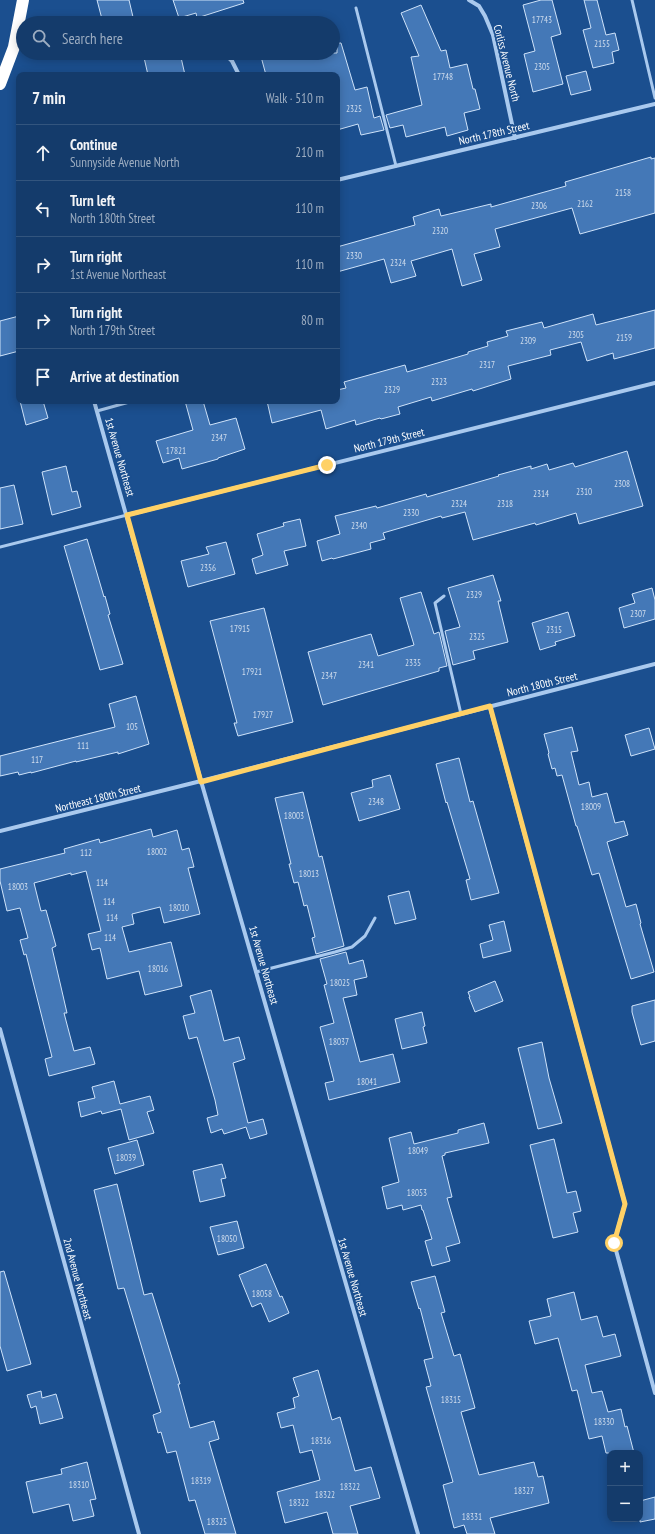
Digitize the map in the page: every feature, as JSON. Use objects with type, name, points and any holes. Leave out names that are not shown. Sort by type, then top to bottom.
[{"type":"highway","points":[[19,16],[22,0]]},
{"type":"highway","points":[[0,84],[14,47],[16,35]]},
{"type":"street","name":"Corliss Avenue North","points":[[470,0],[479,6],[485,16],[492,35],[515,138]]},
{"type":"street","points":[[231,60],[238,72]]},
{"type":"street","name":"North 178th Street","points":[[340,179],[655,104]]},
{"type":"street","name":"North 179th Street","points":[[127,515],[655,383]]},
{"type":"street","name":"1st Avenue Northeast","points":[[95,404],[201,782],[418,1534]]},
{"type":"street","name":"North 180th Street","points":[[201,782],[655,664]]},
{"type":"street","points":[[490,706],[625,1204],[614,1243],[655,1393]]},
{"type":"street","name":"Northeast 180th Street","points":[[0,831],[201,782]]},
{"type":"street","name":"2nd Avenue Northeast","points":[[0,1029],[139,1534]]},
{"type":"lane","points":[[632,0],[655,98]]},
{"type":"lane","points":[[356,8],[396,166]]},
{"type":"lane","points":[[97,411],[122,404]]},
{"type":"lane","points":[[0,547],[127,515]]},
{"type":"lane","points":[[444,596],[435,602],[461,714]]},
{"type":"lane","points":[[256,972],[352,947],[365,936],[375,918]]},
{"type":"building","points":[[97,0],[129,0],[133,16],[101,16]]},
{"type":"building","points":[[173,0],[243,0],[244,3],[203,16],[197,16],[196,13],[186,16],[178,16]]},
{"type":"building","points":[[541,0],[552,0],[561,34],[551,37],[563,84],[533,92],[524,54],[535,51],[523,5]]},
{"type":"building","points":[[584,0],[597,0],[606,35],[615,33],[619,50],[612,52],[614,63],[593,68],[583,30],[591,28]]},
{"type":"building","points":[[421,5],[441,51],[446,50],[450,68],[467,64],[480,109],[464,113],[468,130],[447,136],[445,127],[406,137],[403,125],[390,128],[386,115],[422,105],[411,57],[419,56],[401,13]]},
{"type":"building","points":[[341,43],[355,90],[367,87],[374,118],[380,116],[384,130],[361,135],[358,124],[340,129],[340,72],[265,72],[262,60],[340,60]]},
{"type":"building","points":[[145,60],[182,60],[184,72],[147,72]]},
{"type":"building","points":[[586,71],[591,90],[571,95],[566,76]]},
{"type":"building","points":[[651,157],[651,159],[655,158],[655,213],[580,234],[572,208],[495,229],[500,247],[474,254],[482,280],[462,286],[452,249],[411,261],[416,276],[391,283],[384,259],[340,271],[340,246],[415,225],[413,217],[439,209],[441,216],[491,204],[491,207],[566,186],[565,182]]},
{"type":"building","points":[[655,310],[655,348],[614,359],[613,353],[587,361],[581,342],[550,350],[551,355],[508,366],[511,379],[473,391],[472,389],[432,401],[431,397],[398,407],[400,414],[381,419],[380,418],[356,425],[355,420],[326,429],[321,410],[272,423],[268,404],[340,404],[340,389],[346,388],[344,382],[405,365],[407,372],[468,354],[468,352],[488,346],[487,342],[508,336],[506,331],[542,322],[544,328],[593,314],[596,325]]},
{"type":"building","points":[[16,317],[16,352],[0,356],[0,321]]},
{"type":"building","points":[[21,404],[44,404],[48,418],[26,425]]},
{"type":"building","points":[[186,404],[204,404],[210,425],[236,418],[245,449],[218,459],[182,469],[179,458],[163,463],[156,441],[193,430]]},
{"type":"building","points":[[627,451],[643,506],[579,524],[576,513],[536,525],[535,523],[473,540],[465,512],[442,518],[441,516],[383,533],[385,539],[370,543],[371,549],[322,561],[317,541],[340,534],[335,516],[376,506],[377,508],[426,494],[427,497],[531,466],[531,469],[547,464],[549,470],[573,463],[575,467]]},
{"type":"building","points":[[66,466],[72,492],[77,491],[81,507],[52,515],[42,472]]},
{"type":"building","points":[[14,485],[23,524],[0,529],[0,488]]},
{"type":"building","points":[[300,519],[306,546],[284,551],[288,565],[256,574],[252,559],[263,555],[257,534],[284,526],[283,523]]},
{"type":"building","points":[[87,539],[104,597],[105,596],[110,614],[108,615],[123,664],[100,670],[64,546]]},
{"type":"building","points":[[226,542],[235,574],[188,587],[181,561],[209,554],[206,547]]},
{"type":"building","points":[[493,575],[501,601],[498,601],[508,642],[473,651],[475,659],[453,665],[445,631],[460,627],[448,588]]},
{"type":"building","points":[[652,588],[655,600],[655,619],[624,628],[619,608],[635,603],[632,594]]},
{"type":"building","points":[[421,592],[434,634],[439,632],[447,666],[439,668],[439,671],[323,705],[308,652],[371,634],[378,656],[414,645],[400,598]]},
{"type":"building","points":[[264,608],[293,722],[238,736],[234,723],[237,723],[210,621]]},
{"type":"building","points":[[568,612],[575,636],[555,642],[556,645],[540,650],[532,623]]},
{"type":"building","points":[[136,696],[149,744],[118,754],[118,752],[76,761],[31,773],[19,775],[18,772],[0,776],[0,756],[115,727],[109,704]]},
{"type":"building","points":[[572,727],[578,751],[571,752],[579,785],[589,782],[592,797],[607,793],[615,823],[624,821],[628,835],[607,842],[626,907],[636,904],[640,924],[654,972],[631,979],[599,873],[592,875],[576,826],[562,775],[557,776],[555,768],[552,769],[548,754],[544,734]]},
{"type":"building","points":[[649,728],[655,749],[631,756],[625,735]]},
{"type":"building","points":[[459,758],[470,802],[473,801],[499,893],[471,900],[466,880],[470,879],[447,802],[446,803],[436,764]]},
{"type":"building","points":[[390,775],[400,809],[359,821],[351,793],[373,787],[372,780]]},
{"type":"building","points":[[303,792],[319,857],[322,856],[344,946],[316,954],[312,938],[315,937],[307,905],[304,906],[298,882],[294,883],[289,864],[291,864],[275,798]]},
{"type":"building","points":[[151,829],[153,837],[177,830],[182,850],[189,848],[194,867],[188,868],[200,914],[164,923],[160,907],[132,914],[134,924],[122,927],[129,952],[171,942],[182,986],[145,995],[139,971],[107,979],[100,948],[92,950],[88,934],[101,931],[86,871],[71,875],[71,873],[34,883],[41,911],[46,910],[56,946],[52,948],[67,1013],[64,1013],[74,1051],[90,1047],[95,1064],[49,1076],[45,1059],[52,1057],[26,954],[24,955],[20,940],[28,938],[20,908],[7,911],[0,881],[0,869],[65,853],[64,849],[99,839],[100,843]]},
{"type":"building","points":[[409,891],[416,919],[395,924],[388,896]]},
{"type":"building","points":[[504,921],[511,951],[483,958],[480,944],[493,940],[489,925]]},
{"type":"building","points":[[346,952],[349,964],[363,960],[367,977],[354,980],[357,995],[343,998],[360,1062],[393,1054],[400,1082],[329,1100],[325,1083],[334,1081],[320,1027],[334,1023],[324,985],[327,984],[320,959]]},
{"type":"building","points":[[495,981],[503,1001],[475,1012],[468,992]]},
{"type":"building","points":[[211,990],[224,1041],[239,1037],[245,1059],[233,1063],[248,1123],[263,1119],[267,1134],[250,1139],[246,1127],[224,1134],[222,1129],[211,1133],[207,1118],[218,1115],[215,1100],[197,1037],[189,1039],[183,1016],[195,1013],[190,996]]},
{"type":"building","points":[[655,1000],[655,1041],[641,1045],[632,1012],[632,1006]]},
{"type":"building","points":[[422,1012],[425,1026],[423,1027],[427,1043],[402,1049],[395,1019]]},
{"type":"building","points":[[542,1042],[549,1078],[562,1123],[538,1129],[518,1048]]},
{"type":"building","points":[[114,1081],[120,1104],[150,1096],[154,1110],[147,1112],[154,1133],[129,1140],[121,1109],[102,1114],[101,1111],[81,1117],[78,1102],[95,1098],[92,1087]]},
{"type":"building","points":[[484,1123],[489,1143],[445,1153],[445,1155],[442,1156],[452,1197],[447,1198],[460,1243],[446,1247],[450,1261],[432,1266],[425,1241],[432,1239],[421,1205],[403,1210],[402,1205],[387,1209],[382,1187],[399,1182],[389,1138],[411,1132],[414,1144],[458,1133],[458,1130]]},
{"type":"building","points":[[554,1139],[567,1193],[576,1191],[581,1211],[573,1213],[578,1232],[553,1238],[530,1145]]},
{"type":"building","points":[[137,1140],[144,1165],[115,1174],[108,1148]]},
{"type":"building","points":[[222,1164],[226,1178],[221,1179],[225,1196],[200,1202],[193,1171]]},
{"type":"building","points":[[117,1184],[144,1295],[152,1293],[180,1384],[178,1384],[190,1428],[214,1421],[219,1439],[209,1442],[236,1534],[205,1534],[195,1500],[189,1501],[176,1451],[167,1453],[161,1432],[158,1433],[153,1415],[161,1412],[124,1288],[118,1289],[94,1190]]},
{"type":"building","points":[[237,1221],[244,1248],[218,1255],[210,1227]]},
{"type":"building","points":[[266,1264],[280,1297],[282,1296],[289,1313],[269,1322],[261,1303],[252,1307],[239,1275]]},
{"type":"building","points":[[4,1271],[31,1364],[7,1371],[0,1346],[0,1272]]},
{"type":"building","points":[[435,1276],[445,1312],[441,1313],[454,1356],[460,1354],[475,1408],[461,1412],[479,1475],[534,1462],[538,1477],[543,1476],[549,1503],[490,1518],[495,1534],[467,1534],[464,1525],[454,1528],[443,1485],[453,1482],[426,1387],[431,1386],[424,1360],[433,1358],[420,1308],[419,1309],[411,1282]]},
{"type":"building","points":[[574,1292],[581,1320],[597,1316],[603,1337],[615,1334],[621,1356],[585,1365],[592,1393],[602,1391],[608,1412],[621,1409],[625,1427],[627,1426],[633,1450],[607,1450],[606,1453],[602,1436],[589,1439],[577,1390],[572,1391],[558,1338],[535,1344],[529,1321],[551,1316],[547,1299]]},
{"type":"building","points":[[318,1370],[332,1420],[340,1417],[355,1471],[371,1467],[380,1498],[350,1506],[358,1534],[333,1534],[327,1512],[285,1523],[277,1492],[320,1480],[312,1450],[300,1453],[293,1425],[281,1428],[277,1413],[295,1408],[293,1398],[299,1396],[293,1378]]},
{"type":"building","points":[[41,1391],[42,1398],[56,1394],[63,1418],[40,1424],[36,1406],[31,1408],[27,1395]]},
{"type":"building","points":[[87,1462],[96,1499],[90,1500],[94,1516],[73,1521],[69,1504],[33,1513],[26,1482],[62,1474],[61,1469]]},
{"type":"building","points":[[655,1497],[655,1519],[643,1521],[643,1500]]},
{"type":"route","points":[[327,465],[127,515],[201,782],[490,706],[625,1204],[614,1243]]}]
